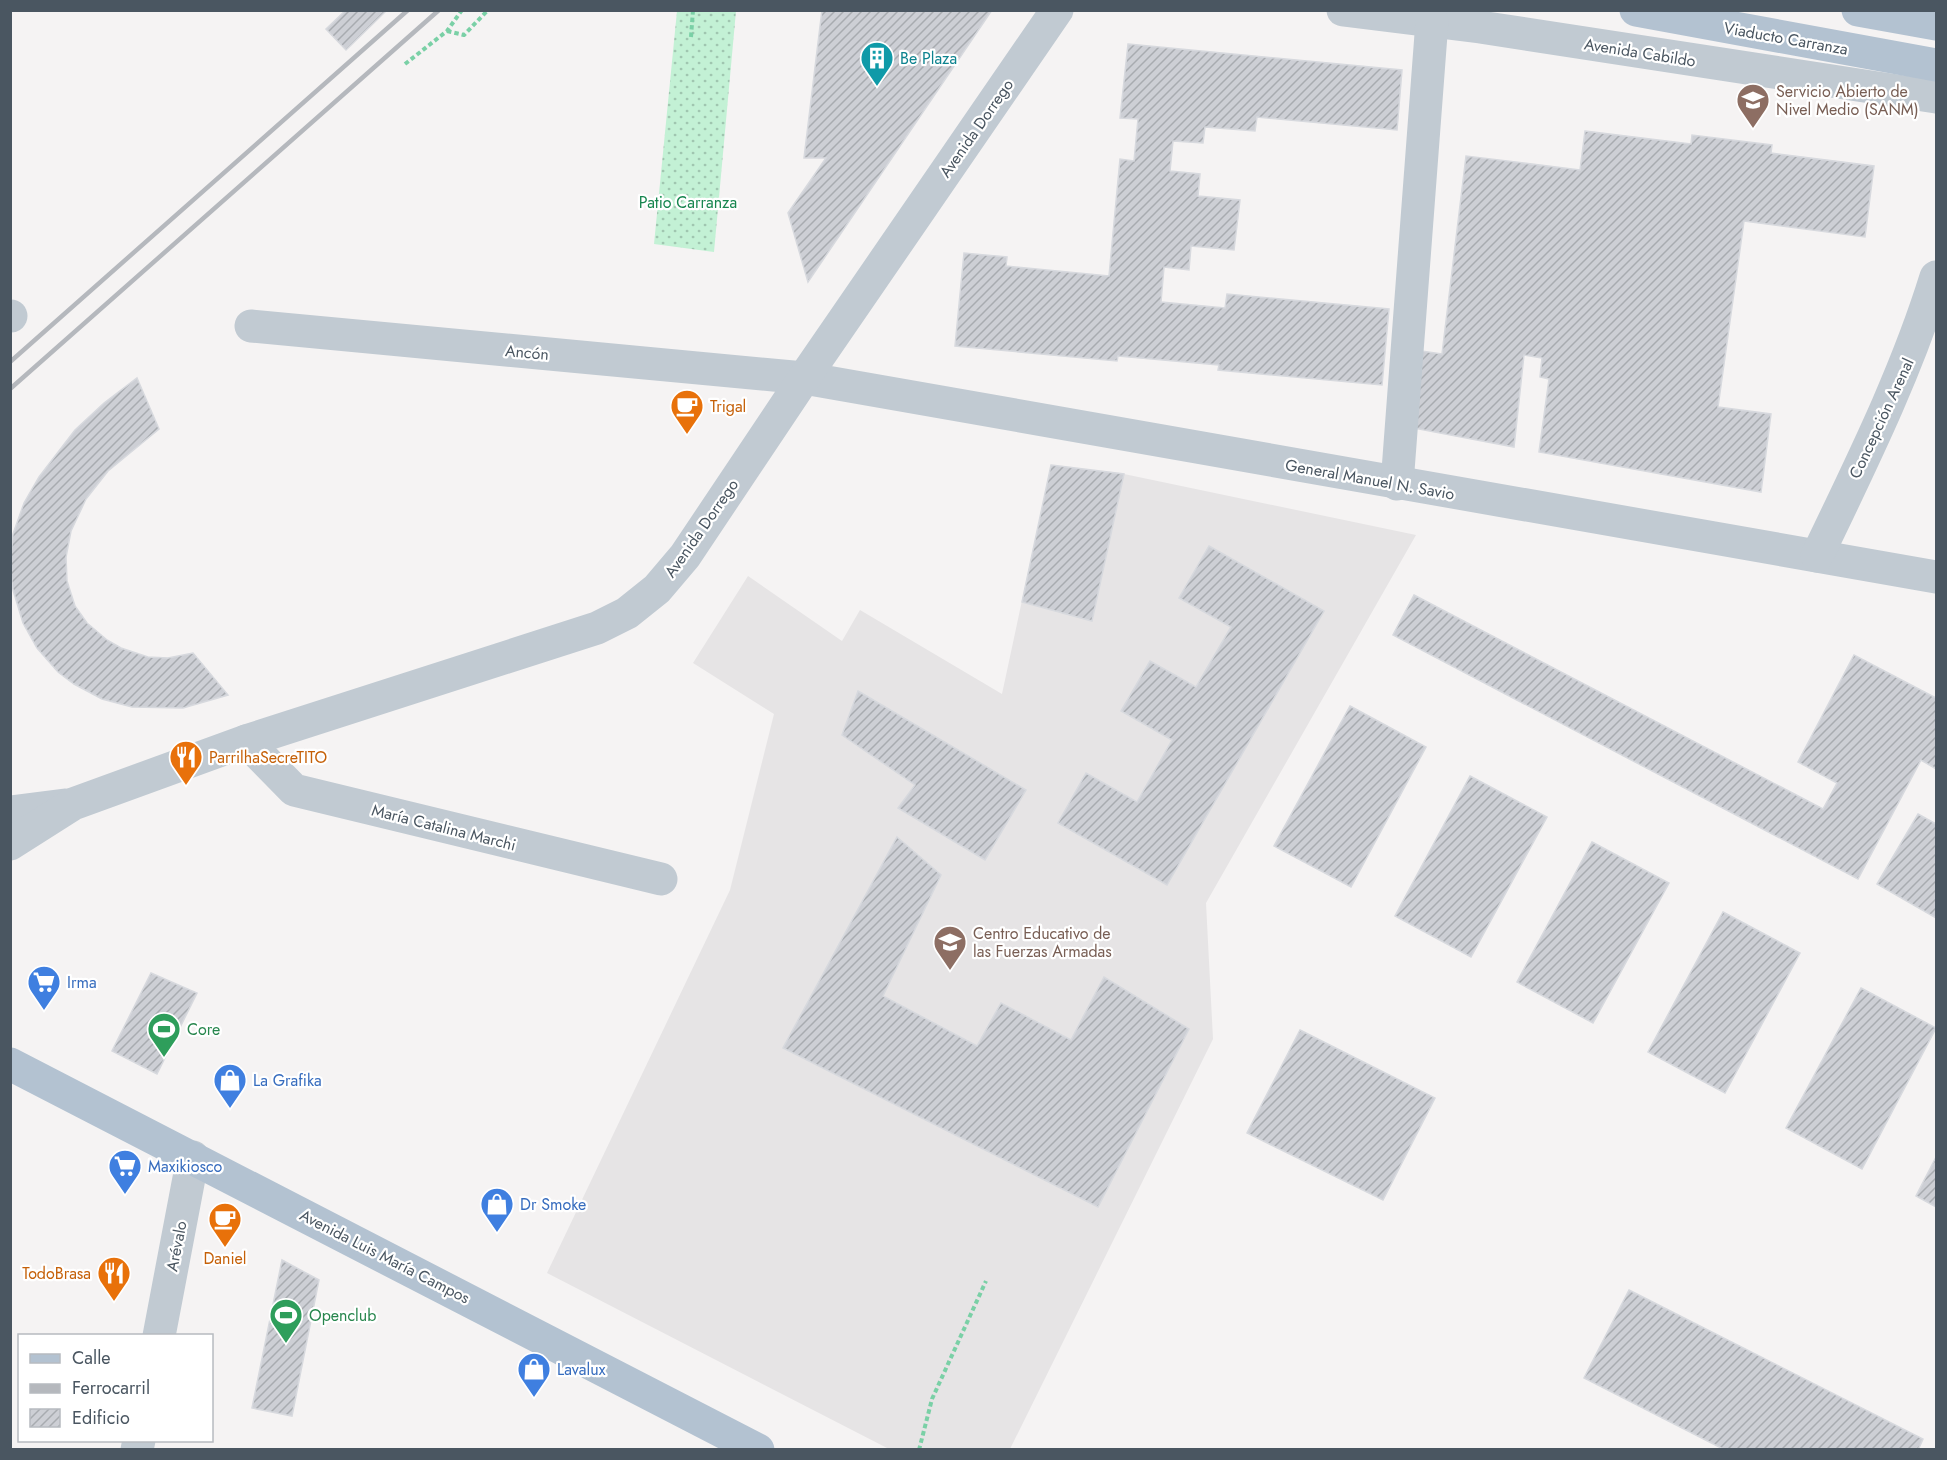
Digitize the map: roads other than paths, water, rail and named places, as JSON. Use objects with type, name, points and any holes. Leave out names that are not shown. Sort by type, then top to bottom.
[{"type":"main road","name":"Viaducto Carranza","points":[[1636,10],[1936,65]]},
{"type":"main road","points":[[1858,10],[1936,24]]},
{"type":"main road","name":"Avenida Luis María Campos","points":[[10,1064],[193,1157],[726,1441],[758,1449]]},
{"type":"street","name":"Avenida Dorrego","points":[[10,844],[73,804],[246,741],[587,631],[627,613],[657,589],[685,556],[804,378],[1057,10]]},
{"type":"street","name":"Avenida Cabildo","points":[[1343,10],[1432,21],[1936,97]]},
{"type":"street","points":[[1397,484],[1432,21]]},
{"type":"street","name":"Concepción Arenal","points":[[1817,556],[1899,383],[1917,340],[1936,277]]},
{"type":"street","name":"Ancón","points":[[250,326],[804,378]]},
{"type":"street","name":"General Manuel N. Savio","points":[[804,378],[1936,577]]},
{"type":"street","name":"María Catalina Marchi","points":[[246,741],[294,790],[661,879]]},
{"type":"street","name":"Avenida Dorrego","points":[[10,812],[73,804]]},
{"type":"street","name":"Arévalo","points":[[159,1334],[193,1157]]},
{"type":"railway","points":[[10,362],[408,10]]},
{"type":"railway","points":[[10,389],[439,10]]},
{"type":"place","name":"Be Plaza","points":[[877,87]]},
{"type":"place","name":"Servicio Abierto de Nivel Medio (SANM)","points":[[1753,129]]},
{"type":"place","name":"Trigal","points":[[687,435]]},
{"type":"place","name":"ParrilhaSecreTITO","points":[[186,786]]},
{"type":"place","name":"Centro Educativo de las Fuerzas Armadas","points":[[950,971]]},
{"type":"place","name":"Irma","points":[[44,1011]]},
{"type":"place","name":"Core","points":[[164,1058]]},
{"type":"place","name":"La Grafika","points":[[230,1109]]},
{"type":"place","name":"Maxikiosco","points":[[125,1195]]},
{"type":"place","name":"Dr Smoke","points":[[497,1233]]},
{"type":"place","name":"Daniel","points":[[225,1248]]},
{"type":"place","name":"TodoBrasa","points":[[114,1302]]},
{"type":"place","name":"Openclub","points":[[286,1344]]},
{"type":"place","name":"Lavalux","points":[[534,1398]]},
{"type":"park label","name":"Patio Carranza","points":[[688,202]]}]
